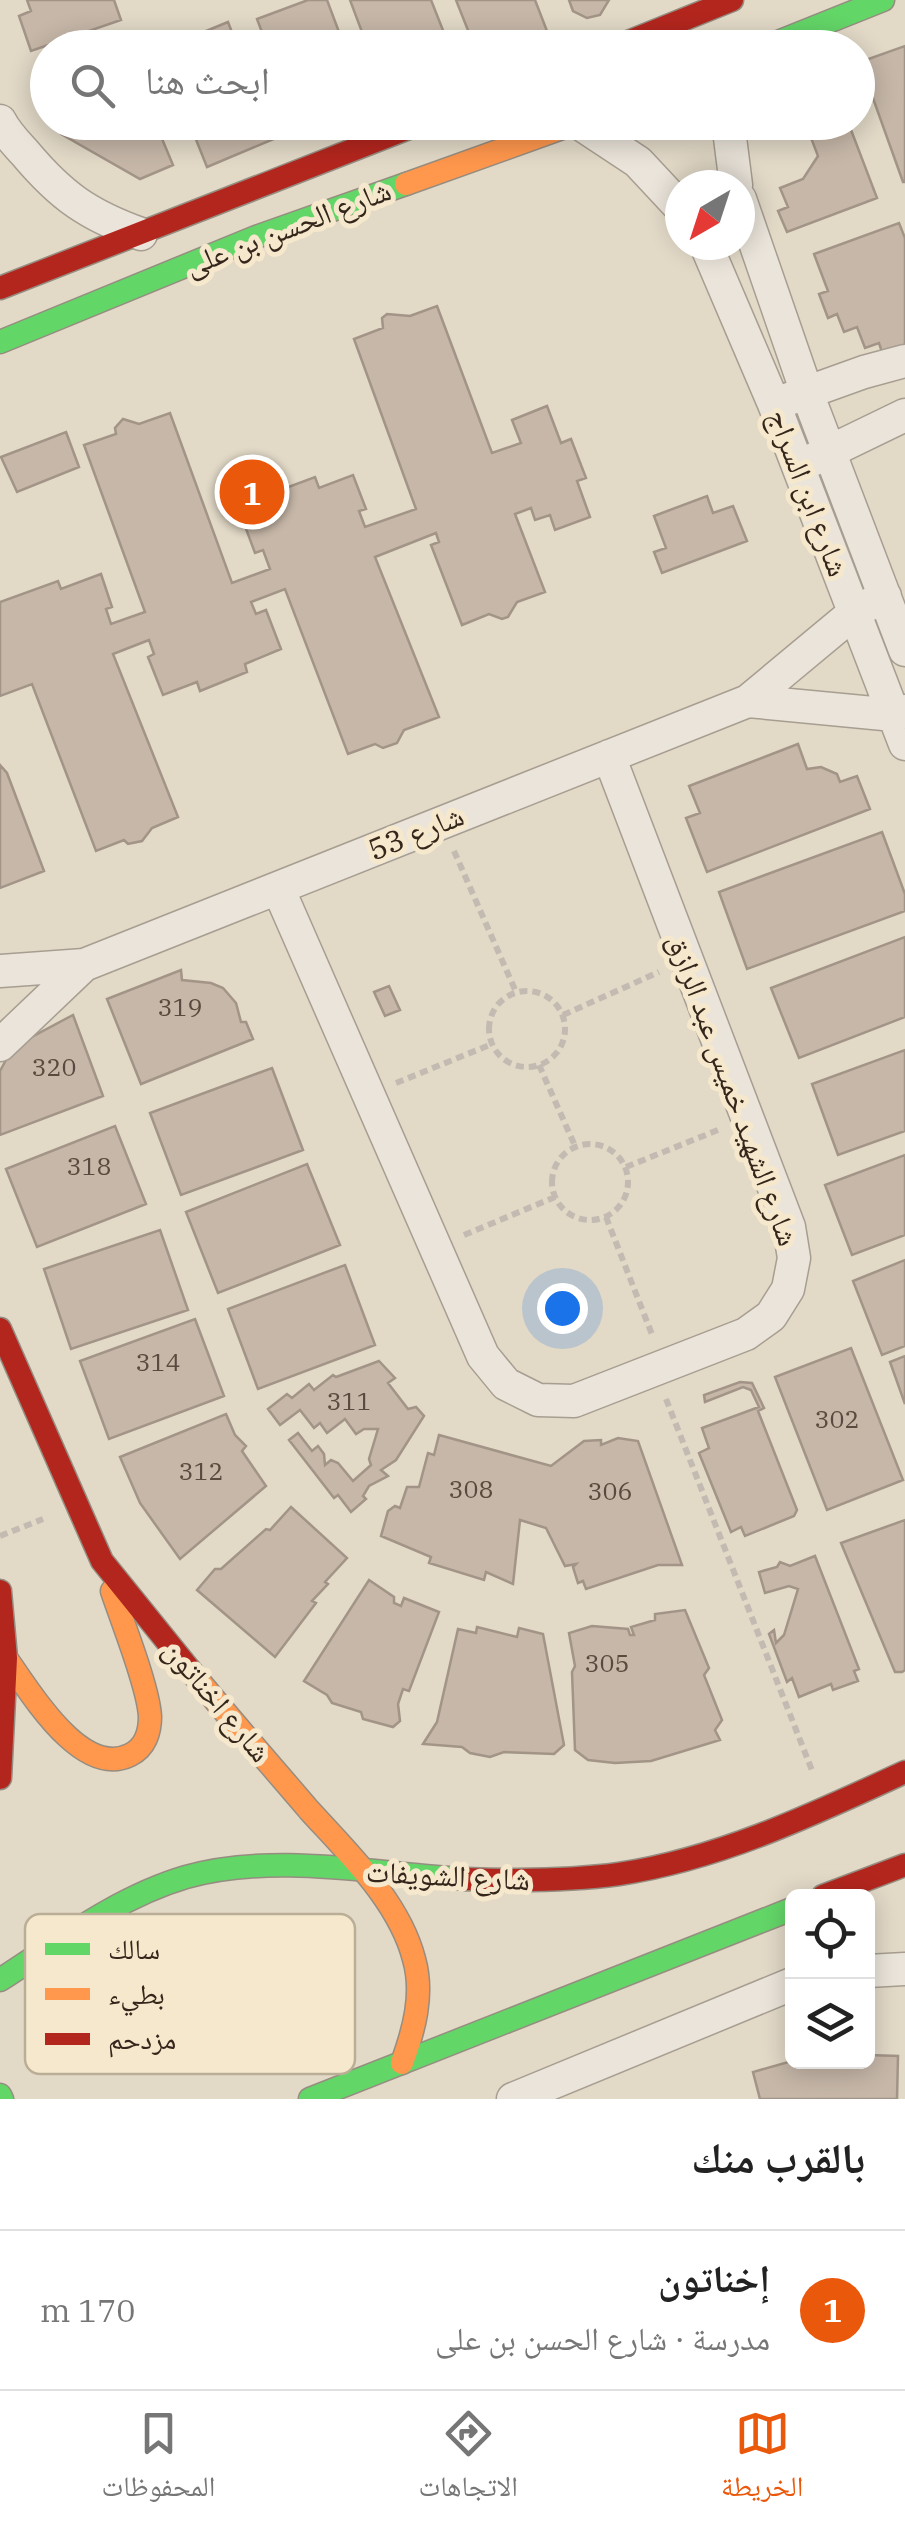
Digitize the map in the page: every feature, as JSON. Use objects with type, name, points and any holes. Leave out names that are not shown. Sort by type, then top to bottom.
[{"type":"main road","points":[[658,30],[732,0]]},
{"type":"main road","points":[[808,30],[884,0]]},
{"type":"main road","name":"شارع الحسن بن على","points":[[0,288],[379,140]]},
{"type":"main road","name":"شارع الحسن بن على","points":[[0,342],[256,236],[530,140]]},
{"type":"main road","points":[[238,196],[256,236]]},
{"type":"main road","name":"شارع اخناتون","points":[[0,1329],[102,1561],[226,1714],[364,1872],[403,1928],[414,1961],[418,1996],[414,2030],[402,2062]]},
{"type":"main road","points":[[6,1658],[74,1743],[91,1757],[106,1763],[126,1760],[141,1748],[150,1731],[150,1712],[102,1561]]},
{"type":"main road","points":[[0,1591],[6,1658],[0,1778]]},
{"type":"main road","name":"شارع الشويفات","points":[[109,1914],[183,1878],[230,1868],[278,1865],[546,1881],[622,1874],[694,1856],[827,1808],[905,1772]]},
{"type":"main road","points":[[841,1889],[905,1864]]},
{"type":"main road","points":[[310,2099],[785,1911]]},
{"type":"main road","name":"شارع الشويفات","points":[[0,1980],[25,1965]]},
{"type":"street","points":[[1,124],[44,176],[72,202],[100,219],[141,234]]},
{"type":"street","points":[[605,140],[638,162],[665,191]]},
{"type":"street","points":[[730,140],[734,170]]},
{"type":"street","name":"شارع ابن السراج","points":[[755,242],[905,650]]},
{"type":"street","name":"شارع ابن السراج","points":[[712,260],[901,723]]},
{"type":"street","points":[[774,404],[905,361]]},
{"type":"street","points":[[796,466],[905,415]]},
{"type":"street","name":"شارع 53","points":[[0,971],[84,965],[748,701],[855,612],[885,596]]},
{"type":"street","name":"شارع 53","points":[[748,701],[901,723]]},
{"type":"street","name":"شارع الشهيد خميس عبد الرازق","points":[[278,888],[483,1356],[506,1384],[538,1400],[574,1401],[746,1334],[771,1316],[788,1289],[794,1258],[789,1227],[609,756]]},
{"type":"street","name":"شارع 53","points":[[0,1045],[84,965]]},
{"type":"street","points":[[875,1971],[905,1969]]},
{"type":"street","points":[[513,2099],[785,1987]]},
{"type":"path","points":[[441,823],[516,992]]},
{"type":"path","points":[[563,1016],[688,959]]},
{"type":"path","points":[[516,992],[539,992],[558,1005],[563,1016],[564,1040],[550,1060],[540,1066],[517,1066],[506,1061],[492,1044],[489,1031],[496,1007],[516,992]]},
{"type":"path","points":[[367,1094],[492,1044]]},
{"type":"path","points":[[540,1066],[575,1146]]},
{"type":"path","points":[[626,1167],[748,1118]]},
{"type":"path","points":[[575,1146],[605,1146],[626,1167],[626,1196],[618,1209],[606,1217],[591,1221],[576,1218],[563,1210],[555,1197],[554,1168],[562,1155],[575,1146]]},
{"type":"path","points":[[435,1247],[555,1197]]},
{"type":"path","points":[[606,1217],[827,1808]]},
{"type":"building","points":[[27,0],[114,0],[121,20],[92,30],[30,30],[30,48],[19,16],[31,11]]},
{"type":"building","points":[[308,0],[327,0],[338,30],[261,30],[257,19]]},
{"type":"building","points":[[350,0],[431,0],[443,30],[361,30]]},
{"type":"building","points":[[456,0],[535,0],[547,30],[468,30]]},
{"type":"building","points":[[569,0],[609,0],[600,15],[587,18],[573,11]]},
{"type":"building","points":[[228,22],[231,30],[209,30]]},
{"type":"building","points":[[905,46],[905,182],[875,104],[875,57]]},
{"type":"building","points":[[72,140],[163,140],[173,165],[140,179]]},
{"type":"building","points":[[196,140],[271,140],[207,167]]},
{"type":"building","points":[[812,140],[855,140],[877,198],[787,232],[778,211],[788,207],[780,188],[803,179],[818,156]]},
{"type":"building","points":[[899,223],[905,238],[905,346],[883,355],[879,343],[865,348],[857,327],[844,332],[837,314],[828,318],[819,294],[828,291],[814,254]]},
{"type":"building","points":[[437,306],[492,453],[521,443],[512,420],[547,406],[561,443],[571,439],[586,478],[577,481],[590,517],[555,530],[550,515],[535,520],[531,508],[515,514],[545,592],[517,602],[508,617],[489,614],[462,625],[431,545],[439,542],[436,533],[375,557],[439,717],[404,730],[397,743],[383,748],[375,744],[348,754],[285,589],[251,602],[256,614],[266,610],[281,649],[245,664],[247,672],[200,691],[197,682],[163,695],[148,657],[154,654],[149,640],[113,654],[178,817],[152,828],[142,841],[128,844],[124,840],[96,851],[32,684],[0,696],[0,602],[58,581],[61,589],[101,574],[112,607],[106,609],[111,624],[145,612],[84,445],[116,434],[115,428],[123,419],[139,424],[170,413],[232,583],[270,569],[263,550],[255,553],[242,518],[280,504],[275,492],[315,477],[319,488],[353,475],[366,509],[359,511],[365,527],[416,509],[354,339],[383,328],[382,318],[387,314],[410,316]]},
{"type":"building","points":[[66,432],[79,467],[17,492],[1,457]]},
{"type":"building","points":[[707,496],[713,513],[733,506],[747,541],[662,573],[654,552],[666,548],[654,516]]},
{"type":"building","points":[[798,744],[807,769],[821,767],[837,774],[840,782],[857,776],[870,809],[707,872],[686,818],[700,813],[689,786]]},
{"type":"building","points":[[0,765],[7,773],[44,871],[0,888]]},
{"type":"building","points":[[882,832],[905,894],[905,911],[747,969],[719,892]]},
{"type":"building","points":[[905,937],[905,1017],[799,1058],[771,988]]},
{"type":"building","points":[[181,970],[182,980],[223,988],[236,1003],[241,1022],[246,1022],[253,1039],[141,1084],[107,999]]},
{"type":"building","points":[[389,986],[400,1010],[385,1016],[374,992]]},
{"type":"building","points":[[73,1015],[103,1096],[0,1135],[0,1071],[13,1047]]},
{"type":"building","points":[[905,1050],[905,1131],[838,1155],[812,1084]]},
{"type":"building","points":[[272,1068],[303,1150],[181,1195],[150,1113]]},
{"type":"building","points":[[115,1126],[146,1204],[37,1247],[6,1169]]},
{"type":"building","points":[[905,1155],[905,1235],[852,1255],[825,1185]]},
{"type":"building","points":[[307,1164],[340,1245],[218,1293],[186,1212]]},
{"type":"building","points":[[160,1230],[188,1310],[71,1349],[44,1269]]},
{"type":"building","points":[[905,1260],[905,1346],[882,1355],[853,1281]]},
{"type":"building","points":[[345,1265],[375,1345],[258,1389],[228,1309]]},
{"type":"building","points":[[195,1319],[224,1396],[109,1439],[80,1361]]},
{"type":"building","points":[[851,1348],[903,1480],[827,1510],[775,1377]]},
{"type":"building","points":[[905,1356],[905,1404],[890,1362]]},
{"type":"building","points":[[379,1361],[395,1378],[388,1383],[408,1409],[416,1407],[424,1416],[396,1460],[381,1470],[388,1476],[369,1486],[363,1496],[366,1499],[351,1512],[338,1495],[334,1498],[289,1440],[298,1433],[312,1451],[318,1446],[325,1465],[331,1460],[338,1463],[353,1481],[371,1465],[369,1459],[378,1429],[364,1429],[356,1434],[345,1419],[327,1433],[320,1423],[314,1428],[300,1410],[280,1425],[268,1409],[287,1394],[292,1398],[309,1384],[314,1390],[333,1375]]},
{"type":"building","points":[[740,1382],[752,1383],[764,1408],[758,1411],[797,1510],[794,1516],[745,1536],[741,1527],[731,1532],[699,1453],[709,1448],[702,1428],[759,1407],[751,1390],[743,1387],[705,1402],[704,1395]]},
{"type":"building","points":[[226,1414],[235,1435],[246,1446],[242,1451],[266,1486],[180,1559],[140,1503],[120,1457]]},
{"type":"building","points":[[439,1435],[551,1466],[584,1441],[601,1440],[601,1445],[618,1438],[638,1441],[682,1565],[658,1565],[586,1589],[583,1581],[578,1583],[573,1567],[576,1564],[565,1566],[546,1528],[520,1520],[513,1584],[486,1572],[484,1580],[429,1563],[431,1557],[381,1536],[388,1511],[395,1506],[400,1508],[407,1487],[419,1487],[428,1453],[434,1455]]},
{"type":"building","points":[[291,1507],[347,1558],[325,1582],[328,1584],[312,1601],[316,1603],[275,1657],[197,1590],[215,1569],[221,1569],[266,1529],[270,1530]]},
{"type":"building","points":[[905,1520],[905,1670],[895,1672],[841,1543]]},
{"type":"building","points":[[815,1556],[859,1669],[854,1671],[858,1681],[833,1690],[831,1684],[799,1697],[792,1678],[787,1682],[769,1634],[774,1630],[776,1643],[784,1635],[798,1589],[789,1586],[765,1593],[759,1572],[777,1567],[780,1562],[790,1566]]},
{"type":"building","points":[[369,1580],[394,1597],[394,1603],[401,1606],[404,1598],[439,1612],[409,1691],[403,1689],[398,1704],[400,1721],[393,1727],[363,1719],[361,1712],[332,1703],[327,1695],[304,1681]]},
{"type":"building","points":[[685,1610],[709,1668],[704,1675],[722,1720],[715,1730],[720,1740],[651,1761],[588,1760],[575,1750],[575,1666],[569,1633],[592,1626],[628,1629],[634,1635],[631,1627],[655,1620],[655,1614]]},
{"type":"building","points":[[477,1627],[517,1637],[519,1628],[543,1634],[564,1745],[554,1754],[504,1752],[490,1757],[462,1747],[423,1744],[437,1722],[458,1629],[476,1633]]},
{"type":"building","points":[[875,2055],[898,2056],[897,2099],[760,2099],[753,2072],[785,2063],[785,2069],[875,2069]]},
{"type":"traffic: fast","points":[[808,30],[883,0]]},
{"type":"traffic: fast","points":[[0,342],[256,237],[406,184]]},
{"type":"traffic: fast","points":[[103,1914],[186,1877],[255,1866],[326,1867],[466,1879]]},
{"type":"traffic: fast","points":[[310,2099],[785,1912]]},
{"type":"traffic: fast","points":[[0,1980],[25,1964]]},
{"type":"traffic: fast","points":[[0,2095],[2,2099]]},
{"type":"traffic: slow","points":[[406,184],[529,140]]},
{"type":"traffic: slow","points":[[6,1658],[43,1710],[76,1744],[93,1755],[112,1759],[135,1752],[148,1734],[150,1717],[140,1673],[112,1591]]},
{"type":"traffic: slow","points":[[190,1670],[355,1861],[397,1917],[414,1959],[418,1985],[414,2025],[402,2063]]},
{"type":"traffic: jam","points":[[658,30],[732,0]]},
{"type":"traffic: jam","points":[[0,288],[378,140]]},
{"type":"traffic: jam","points":[[0,1329],[102,1561],[190,1670]]},
{"type":"traffic: jam","points":[[0,1591],[6,1658],[0,1778]]},
{"type":"traffic: jam","points":[[466,1879],[581,1878],[693,1858],[765,1833],[905,1772]]},
{"type":"traffic: jam","points":[[842,1889],[905,1865]]},
{"type":"place","name":"إخناتون","points":[[252,492]]}]
